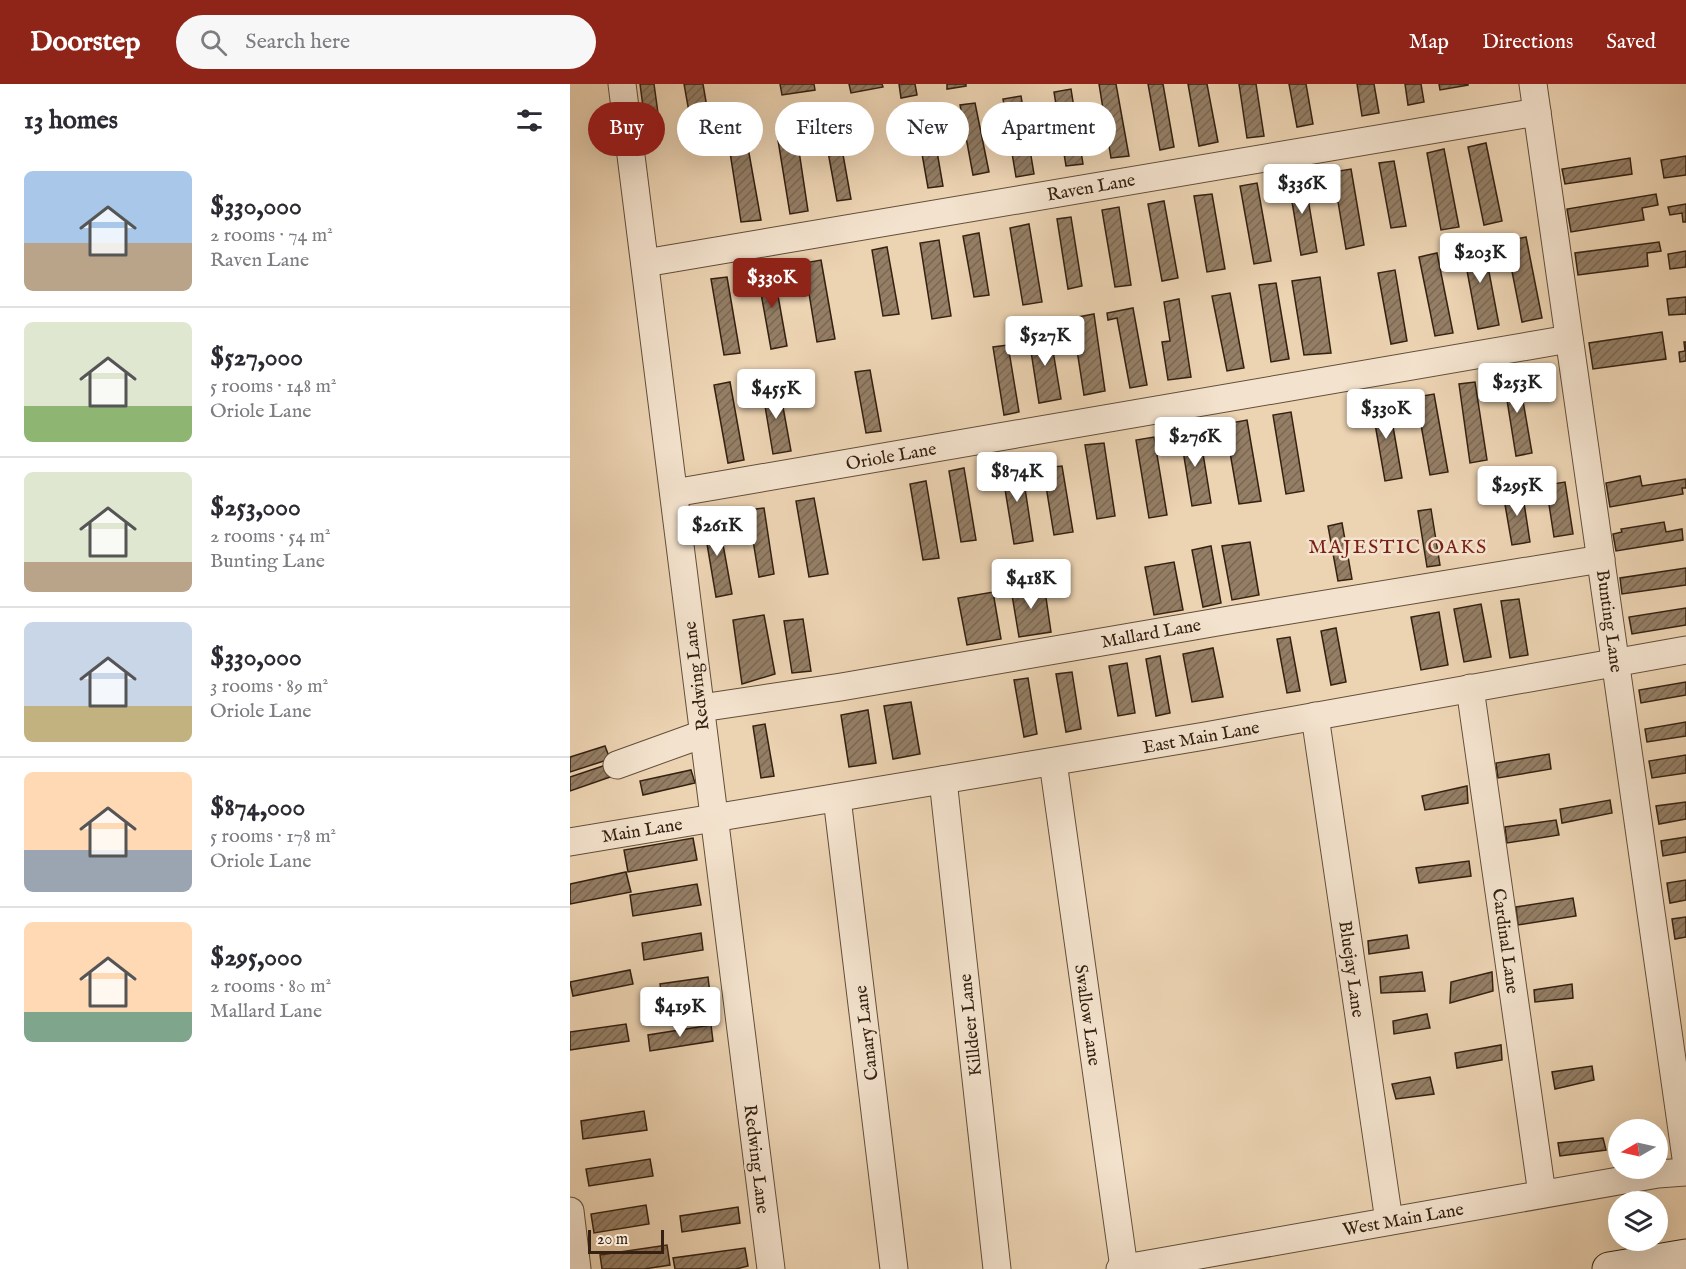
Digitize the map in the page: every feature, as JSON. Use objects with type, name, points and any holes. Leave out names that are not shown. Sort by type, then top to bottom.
[{"type":"main road","points":[[1609,1269],[1686,1256]]},
{"type":"street","name":"Redwing Lane","points":[[622,84],[771,1269]]},
{"type":"street","name":"Bunting Lane","points":[[1533,84],[1686,1158]]},
{"type":"street","name":"Raven Lane","points":[[645,262],[1537,112]]},
{"type":"street","name":"Oriole Lane","points":[[674,493],[1569,339]]},
{"type":"street","name":"Mallard Lane","points":[[617,765],[702,721],[841,687],[1601,559]]},
{"type":"street","name":"East Main Lane","points":[[714,818],[1053,762],[1686,650]]},
{"type":"street","name":"Cardinal Lane","points":[[1470,688],[1542,1194]]},
{"type":"street","name":"Bluejay Lane","points":[[1315,716],[1389,1221]]},
{"type":"street","name":"Swallow Lane","points":[[1053,762],[1122,1269]]},
{"type":"street","name":"Killdeer Lane","points":[[943,780],[997,1269]]},
{"type":"street","name":"Canary Lane","points":[[837,798],[894,1269]]},
{"type":"street","name":"Main Lane","points":[[570,842],[714,818]]},
{"type":"street","name":"West Main Lane","points":[[1122,1269],[1658,1174],[1686,1172]]},
{"type":"street","points":[[570,1211],[577,1269]]},
{"type":"building","points":[[640,84],[654,84],[656,102],[642,102]]},
{"type":"building","points":[[684,84],[703,84],[706,102],[687,102]]},
{"type":"building","points":[[780,84],[814,84],[815,90],[782,95]]},
{"type":"building","points":[[849,84],[882,84],[883,87],[851,93]]},
{"type":"building","points":[[899,84],[915,84],[917,95],[901,98]]},
{"type":"building","points":[[947,84],[966,84],[966,86],[947,89]]},
{"type":"building","points":[[1099,84],[1116,84],[1129,156],[1111,158],[1111,156],[1116,156],[1116,102],[1102,102]]},
{"type":"building","points":[[1148,84],[1163,84],[1174,147],[1160,150]]},
{"type":"building","points":[[1188,84],[1207,84],[1218,142],[1199,146]]},
{"type":"building","points":[[1239,84],[1256,84],[1264,136],[1247,138]]},
{"type":"building","points":[[1289,84],[1306,84],[1313,124],[1297,127]]},
{"type":"building","points":[[1357,84],[1374,84],[1379,113],[1362,116]]},
{"type":"building","points":[[1405,84],[1421,84],[1424,102],[1408,105]]},
{"type":"building","points":[[1439,84],[1468,84],[1468,85],[1440,90]]},
{"type":"building","points":[[1071,89],[1073,102],[1056,102],[1054,92]]},
{"type":"building","points":[[1021,96],[1022,102],[1004,102],[1003,99]]},
{"type":"building","points":[[975,103],[981,133],[981,156],[986,156],[989,172],[973,175],[969,153],[969,104]]},
{"type":"building","points":[[1486,143],[1502,221],[1484,225],[1468,147]]},
{"type":"building","points":[[1444,149],[1459,227],[1441,230],[1427,153]]},
{"type":"building","points":[[731,156],[750,156],[761,220],[741,222]]},
{"type":"building","points":[[781,156],[800,156],[808,211],[790,214]]},
{"type":"building","points":[[829,156],[843,156],[851,199],[837,201]]},
{"type":"building","points":[[922,156],[938,156],[943,186],[928,188]]},
{"type":"building","points":[[1012,156],[1031,156],[1034,174],[1016,177]]},
{"type":"building","points":[[1064,156],[1082,156],[1083,164],[1066,166]]},
{"type":"building","points":[[1686,156],[1686,175],[1664,178],[1661,160]]},
{"type":"building","points":[[1630,158],[1632,174],[1565,184],[1562,169]]},
{"type":"building","points":[[1394,161],[1406,226],[1391,228],[1379,163]]},
{"type":"building","points":[[1351,169],[1364,245],[1346,249],[1333,172]]},
{"type":"building","points":[[1304,175],[1317,252],[1301,255],[1288,178]]},
{"type":"building","points":[[1257,183],[1271,261],[1254,264],[1240,186]]},
{"type":"building","points":[[1212,194],[1225,269],[1207,272],[1194,196]]},
{"type":"building","points":[[1656,194],[1658,205],[1642,208],[1644,220],[1571,232],[1567,209]]},
{"type":"building","points":[[1164,201],[1178,278],[1162,281],[1148,204]]},
{"type":"building","points":[[1686,204],[1686,222],[1683,222],[1682,213],[1670,215],[1668,207]]},
{"type":"building","points":[[1119,207],[1131,285],[1115,287],[1102,210]]},
{"type":"building","points":[[1071,217],[1082,286],[1068,289],[1057,219]]},
{"type":"building","points":[[1029,224],[1042,302],[1023,305],[1010,228]]},
{"type":"building","points":[[979,233],[989,295],[974,297],[963,236]]},
{"type":"building","points":[[1526,237],[1542,318],[1522,322],[1506,241]]},
{"type":"building","points":[[939,240],[951,316],[932,319],[920,243]]},
{"type":"building","points":[[1483,240],[1499,325],[1478,329],[1462,244]]},
{"type":"building","points":[[1659,242],[1661,251],[1647,253],[1648,266],[1578,275],[1575,253]]},
{"type":"building","points":[[887,247],[899,314],[883,316],[872,250]]},
{"type":"building","points":[[1686,251],[1686,267],[1670,269],[1668,254]]},
{"type":"building","points":[[1437,253],[1453,333],[1435,336],[1419,257]]},
{"type":"building","points":[[821,260],[835,339],[817,342],[804,263]]},
{"type":"building","points":[[773,268],[787,346],[771,349],[757,271]]},
{"type":"building","points":[[1395,270],[1407,341],[1391,344],[1378,273]]},
{"type":"building","points":[[727,277],[740,353],[724,355],[711,279]]},
{"type":"building","points":[[1320,277],[1331,353],[1304,355],[1292,281]]},
{"type":"building","points":[[1276,283],[1289,359],[1271,362],[1259,285]]},
{"type":"building","points":[[1230,293],[1244,368],[1227,371],[1212,296]]},
{"type":"building","points":[[1686,297],[1686,314],[1669,315],[1667,299]]},
{"type":"building","points":[[1179,299],[1191,377],[1168,380],[1162,342],[1170,341],[1164,302]]},
{"type":"building","points":[[1133,308],[1147,385],[1130,388],[1117,318],[1108,320],[1107,313]]},
{"type":"building","points":[[1094,314],[1105,391],[1084,395],[1072,318]]},
{"type":"building","points":[[1044,327],[1046,339],[1051,339],[1061,399],[1039,403],[1030,345],[1035,344],[1032,329]]},
{"type":"building","points":[[1662,332],[1666,359],[1593,369],[1589,343]]},
{"type":"building","points":[[1684,342],[1686,342],[1686,361],[1680,362],[1679,352],[1685,351]]},
{"type":"building","points":[[1008,345],[1019,412],[1004,415],[993,347]]},
{"type":"building","points":[[870,370],[881,431],[866,433],[855,372]]},
{"type":"building","points":[[1518,372],[1532,453],[1516,456],[1503,375]]},
{"type":"building","points":[[730,382],[744,460],[728,463],[714,385]]},
{"type":"building","points":[[1475,382],[1487,460],[1470,463],[1459,384]]},
{"type":"building","points":[[779,385],[791,451],[773,454],[762,388]]},
{"type":"building","points":[[1434,394],[1448,472],[1430,475],[1416,397]]},
{"type":"building","points":[[1388,398],[1402,478],[1385,481],[1371,401]]},
{"type":"building","points":[[1291,412],[1304,491],[1286,494],[1273,415]]},
{"type":"building","points":[[1247,420],[1261,501],[1239,504],[1225,424]]},
{"type":"building","points":[[1199,429],[1211,503],[1192,506],[1180,432]]},
{"type":"building","points":[[1154,437],[1167,515],[1149,518],[1136,440]]},
{"type":"building","points":[[1104,443],[1115,516],[1097,519],[1085,445]]},
{"type":"building","points":[[1021,462],[1033,541],[1014,544],[1001,465]]},
{"type":"building","points":[[1062,466],[1073,532],[1054,535],[1043,468]]},
{"type":"building","points":[[964,468],[976,540],[961,542],[949,471]]},
{"type":"building","points":[[1640,476],[1642,486],[1686,479],[1686,488],[1682,488],[1683,494],[1610,507],[1606,483]]},
{"type":"building","points":[[926,481],[939,558],[923,560],[910,484]]},
{"type":"building","points":[[1565,482],[1573,534],[1554,537],[1546,485]]},
{"type":"building","points":[[1522,490],[1530,542],[1512,545],[1503,493]]},
{"type":"building","points":[[814,498],[828,574],[809,577],[796,501]]},
{"type":"building","points":[[764,508],[774,574],[759,577],[748,510]]},
{"type":"building","points":[[1431,509],[1440,565],[1427,567],[1418,511]]},
{"type":"building","points":[[718,517],[732,594],[716,597],[703,520]]},
{"type":"building","points":[[1664,522],[1666,532],[1682,529],[1683,540],[1616,551],[1613,534],[1622,532],[1621,529]]},
{"type":"building","points":[[1342,523],[1352,579],[1338,581],[1328,526]]},
{"type":"building","points":[[1250,542],[1259,595],[1232,600],[1222,546]]},
{"type":"building","points":[[1211,546],[1221,603],[1203,607],[1192,550]]},
{"type":"building","points":[[1174,562],[1183,610],[1154,615],[1145,567]]},
{"type":"building","points":[[1686,568],[1686,585],[1622,594],[1620,578]]},
{"type":"building","points":[[1044,584],[1051,632],[1019,637],[1011,589]]},
{"type":"building","points":[[993,592],[1001,639],[967,645],[958,598]]},
{"type":"building","points":[[1519,599],[1528,655],[1510,658],[1501,601]]},
{"type":"building","points":[[1481,604],[1491,657],[1464,662],[1454,609]]},
{"type":"building","points":[[1686,608],[1686,625],[1632,634],[1629,617]]},
{"type":"building","points":[[1439,612],[1448,665],[1421,670],[1411,617]]},
{"type":"building","points":[[764,615],[775,674],[742,684],[733,620]]},
{"type":"building","points":[[803,619],[811,671],[792,673],[784,621]]},
{"type":"building","points":[[1336,628],[1346,682],[1331,685],[1321,631]]},
{"type":"building","points":[[1290,637],[1300,691],[1287,693],[1277,639]]},
{"type":"building","points":[[1213,648],[1223,697],[1192,702],[1183,654]]},
{"type":"building","points":[[1160,656],[1170,713],[1156,716],[1146,659]]},
{"type":"building","points":[[1127,663],[1135,713],[1118,716],[1109,666]]},
{"type":"building","points":[[1072,672],[1081,729],[1066,732],[1056,674]]},
{"type":"building","points":[[1028,678],[1037,734],[1024,737],[1014,680]]},
{"type":"building","points":[[1686,682],[1686,695],[1641,703],[1639,690]]},
{"type":"building","points":[[911,702],[920,754],[893,759],[884,706]]},
{"type":"building","points":[[868,710],[876,763],[849,767],[841,715]]},
{"type":"building","points":[[1686,722],[1686,736],[1647,742],[1645,729]]},
{"type":"building","points":[[765,724],[774,776],[761,778],[753,726]]},
{"type":"building","points":[[605,746],[610,759],[570,772],[570,757]]},
{"type":"building","points":[[1549,754],[1551,769],[1498,778],[1496,763]]},
{"type":"building","points":[[1686,755],[1686,773],[1652,778],[1649,761]]},
{"type":"building","points":[[609,764],[613,776],[570,791],[570,777]]},
{"type":"building","points":[[691,770],[695,783],[643,795],[640,781]]},
{"type":"building","points":[[1467,786],[1468,803],[1425,810],[1422,796]]},
{"type":"building","points":[[1610,800],[1612,813],[1562,823],[1560,809]]},
{"type":"building","points":[[1686,802],[1686,819],[1659,824],[1656,806]]},
{"type":"building","points":[[1556,820],[1559,835],[1507,843],[1505,827]]},
{"type":"building","points":[[1686,837],[1686,852],[1663,856],[1661,841]]},
{"type":"building","points":[[693,838],[697,860],[628,872],[624,850]]},
{"type":"building","points":[[1469,861],[1471,876],[1419,883],[1416,868]]},
{"type":"building","points":[[626,872],[631,892],[570,904],[570,884]]},
{"type":"building","points":[[1686,880],[1686,900],[1670,903],[1667,883]]},
{"type":"building","points":[[697,884],[701,905],[633,916],[630,895]]},
{"type":"building","points":[[1573,898],[1576,916],[1518,925],[1516,907]]},
{"type":"building","points":[[1686,917],[1686,937],[1675,939],[1672,919]]},
{"type":"building","points":[[701,933],[703,950],[644,960],[642,943]]},
{"type":"building","points":[[1407,935],[1409,948],[1369,954],[1368,941]]},
{"type":"building","points":[[630,970],[633,984],[573,996],[570,982]]},
{"type":"building","points":[[1422,972],[1425,991],[1381,993],[1380,977]]},
{"type":"building","points":[[1492,972],[1493,991],[1450,1003],[1451,982]]},
{"type":"building","points":[[708,977],[712,1010],[664,1016],[660,984]]},
{"type":"building","points":[[1572,984],[1573,998],[1535,1002],[1534,990]]},
{"type":"building","points":[[1427,1014],[1430,1028],[1394,1034],[1393,1021]]},
{"type":"building","points":[[626,1024],[629,1041],[570,1050],[570,1032]]},
{"type":"building","points":[[711,1025],[713,1041],[650,1051],[648,1035]]},
{"type":"building","points":[[1501,1045],[1502,1060],[1457,1068],[1455,1053]]},
{"type":"building","points":[[1592,1066],[1594,1080],[1555,1089],[1552,1072]]},
{"type":"building","points":[[1430,1077],[1434,1094],[1396,1099],[1392,1084]]},
{"type":"building","points":[[644,1111],[647,1130],[583,1139],[581,1121]]},
{"type":"building","points":[[1603,1138],[1606,1150],[1560,1156],[1558,1143]]},
{"type":"building","points":[[650,1159],[653,1176],[589,1186],[586,1169]]},
{"type":"building","points":[[646,1205],[649,1224],[594,1233],[591,1214]]},
{"type":"building","points":[[738,1207],[740,1223],[682,1232],[680,1216]]},
{"type":"building","points":[[667,1245],[670,1265],[644,1269],[602,1269],[600,1255]]},
{"type":"building","points":[[745,1248],[748,1266],[736,1269],[675,1269],[673,1258]]},
{"type":"district","name":"MAJESTIC OAKS","points":[[1398,546]]}]
